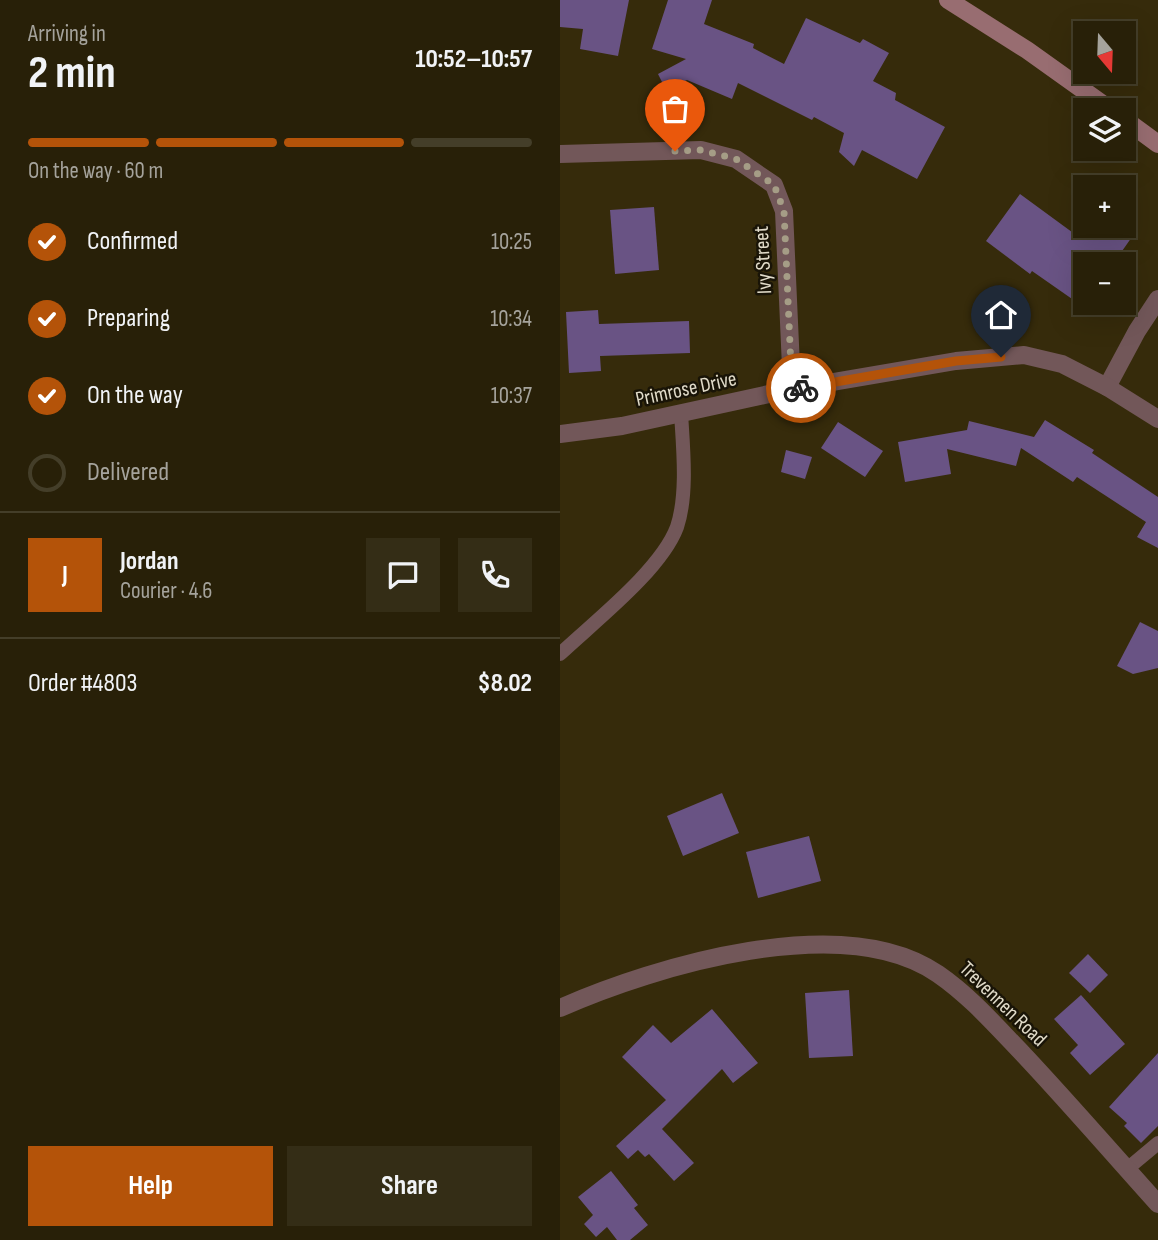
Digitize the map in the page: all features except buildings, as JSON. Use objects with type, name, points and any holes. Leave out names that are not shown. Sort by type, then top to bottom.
[{"type":"main road","points":[[947,0],[1027,50],[1094,98]]},
{"type":"main road","points":[[1136,128],[1158,144]]},
{"type":"street","name":"Ivy Street","points":[[560,154],[701,150],[736,159],[774,185],[784,211],[792,389]]},
{"type":"street","points":[[1107,387],[1137,331],[1158,299]]},
{"type":"street","name":"Primrose Drive","points":[[560,434],[622,426],[792,389],[956,361],[1024,355],[1062,364],[1107,387],[1158,419]]},
{"type":"street","name":"Trevennen Road","points":[[560,1008],[683,963],[776,947],[826,944],[904,957],[936,973],[973,1002],[1158,1204]]},
{"type":"lane","points":[[560,654],[651,569],[668,546],[678,524],[682,494],[684,466],[681,413]]},
{"type":"lane","points":[[1127,1169],[1158,1143]]},
{"type":"way so far","points":[[675,151],[701,150],[736,159],[774,185],[784,211],[792,389],[801,388]]},
{"type":"route","points":[[801,388],[956,361],[1001,357]]}]
